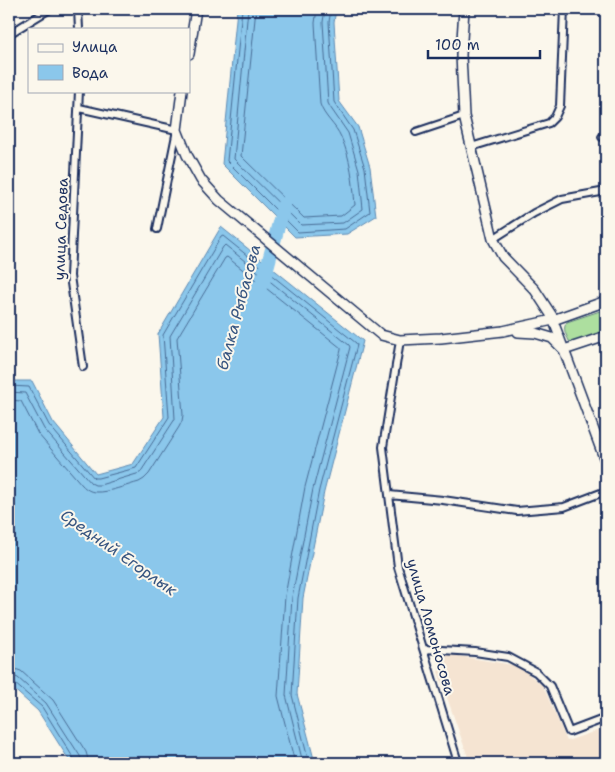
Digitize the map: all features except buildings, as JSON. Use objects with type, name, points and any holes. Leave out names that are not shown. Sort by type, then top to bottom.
[{"type":"main road","points":[[190,48],[196,9]]},
{"type":"main road","points":[[464,9],[461,55],[464,116],[493,239],[503,257],[535,290],[553,320]]},
{"type":"main road","points":[[182,92],[177,130],[187,155],[201,180],[219,200],[381,335],[400,340],[503,332],[535,332],[552,338],[564,350],[606,463]]},
{"type":"main road","points":[[503,332],[553,320],[606,301]]},
{"type":"main road","points":[[564,350],[606,336]]},
{"type":"street","points":[[9,34],[50,9]]},
{"type":"street","points":[[78,9],[79,28]]},
{"type":"street","points":[[471,147],[549,123],[555,117],[560,106],[564,9]]},
{"type":"street","points":[[9,23],[17,28]]},
{"type":"street","name":"улица Седова","points":[[79,92],[70,276],[83,367]]},
{"type":"street","points":[[78,108],[177,130],[156,229]]},
{"type":"street","points":[[416,132],[464,116]]},
{"type":"street","points":[[493,239],[534,213],[562,199],[606,191]]},
{"type":"street","points":[[553,320],[564,350]]},
{"type":"street","name":"улица Ломоносова","points":[[400,340],[383,447],[398,567],[457,759],[460,763]]},
{"type":"street","points":[[389,495],[443,500],[517,511],[564,507],[606,491]]},
{"type":"street","points":[[424,649],[475,652],[508,657],[536,672],[550,686],[569,732],[606,718]]},
{"type":"shaded area","points":[[447,654],[519,666],[543,686],[567,741],[599,730],[606,749],[606,763],[470,763],[438,672]]},
{"type":"green space","points":[[606,309],[606,332],[573,343],[569,341],[565,329],[567,322]]},
{"type":"water","points":[[237,9],[336,9],[334,22],[339,101],[358,127],[370,167],[376,216],[347,234],[295,237],[222,164]]},
{"type":"water","name":"Средний Егорлык","points":[[221,227],[363,341],[324,492],[303,598],[297,694],[315,763],[71,763],[38,711],[9,685],[9,381],[32,381],[53,422],[96,474],[133,464],[164,417],[158,334]]},
{"type":"waterway","name":"балка Рыбасова","points":[[263,283],[284,204]]}]
